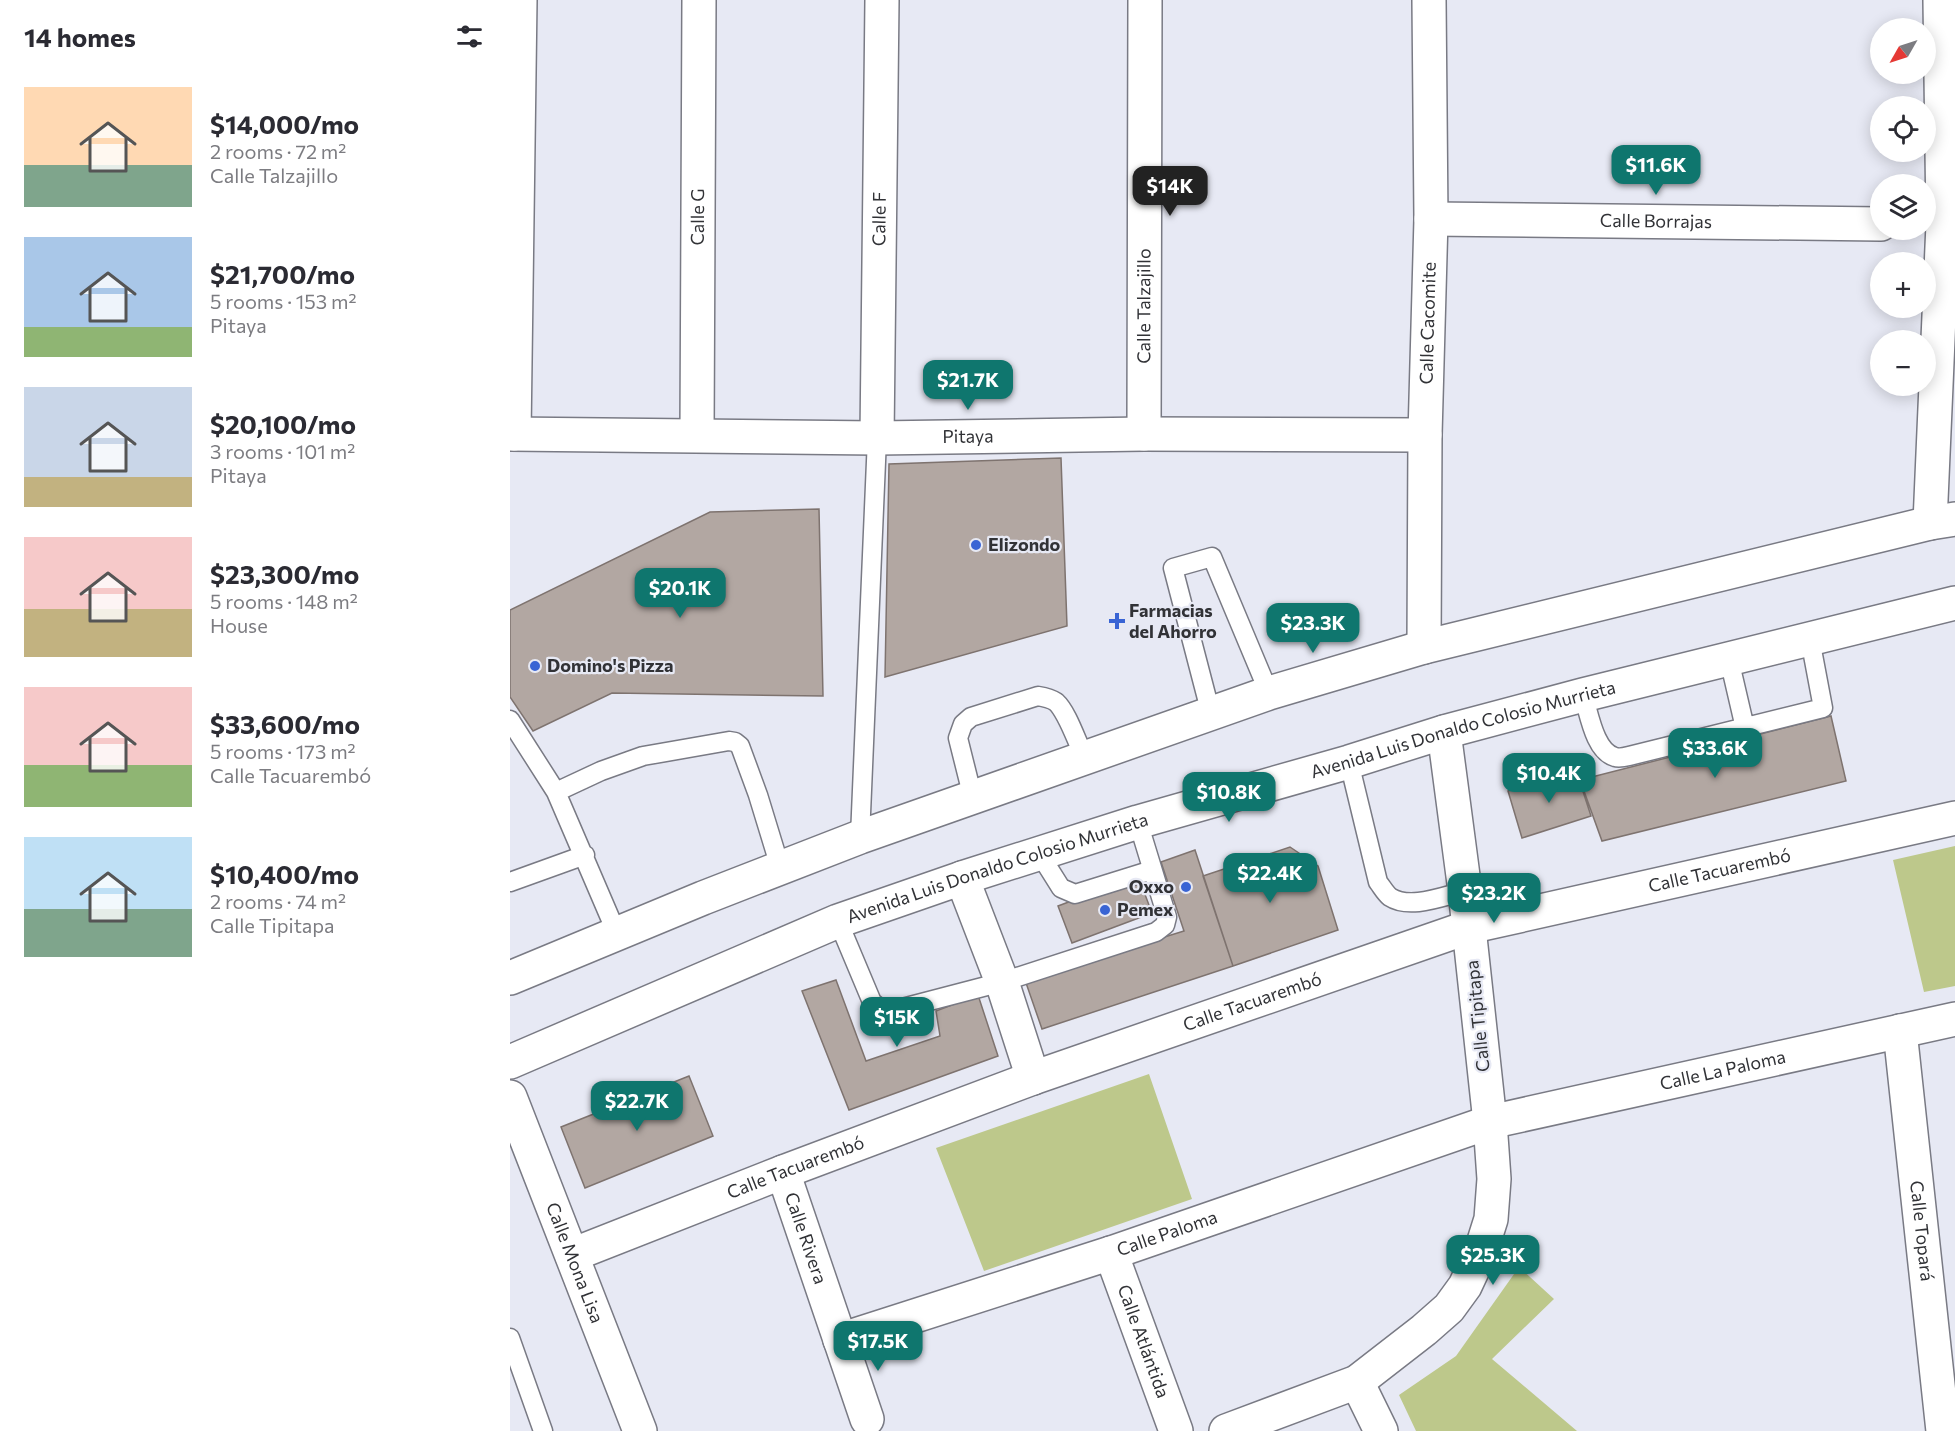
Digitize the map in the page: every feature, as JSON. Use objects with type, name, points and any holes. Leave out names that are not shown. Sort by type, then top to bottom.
[{"type":"street","points":[[512,434],[520,0]]},
{"type":"street","name":"Calle G","points":[[697,435],[699,0]]},
{"type":"street","name":"Calle F","points":[[877,438],[882,0]]},
{"type":"street","name":"Calle Talzajillo","points":[[1144,434],[1145,0]]},
{"type":"street","name":"Calle Cacomite","points":[[1424,647],[1425,435],[1431,219],[1429,0]]},
{"type":"street","points":[[510,978],[780,867],[1269,693],[1424,647],[1942,521],[1940,0]]},
{"type":"street","name":"Calle Borrajas","points":[[1431,219],[1870,224]]},
{"type":"street","name":"Pitaya","points":[[512,434],[877,438],[1144,434],[1425,435]]},
{"type":"street","name":"Avenida Luis Donaldo Colosio Murrieta","points":[[510,1062],[838,921],[1039,853],[1444,732],[1729,658],[1955,603]]},
{"type":"street","name":"Calle Tipitapa","points":[[1356,1382],[1449,1308],[1466,1286],[1480,1254],[1491,1219],[1494,1179],[1490,1122],[1465,891],[1444,732]]},
{"type":"street","name":"Calle Tacuarembó","points":[[572,1255],[783,1172],[1033,1078],[1469,927],[1955,818]]},
{"type":"street","points":[[962,878],[1002,982],[1033,1078]]},
{"type":"street","name":"Calle La Paloma","points":[[1490,1122],[1955,1019]]},
{"type":"street","name":"Calle Topará","points":[[1900,1031],[1943,1431]]},
{"type":"street","name":"Calle Mona Lisa","points":[[510,1097],[640,1431]]},
{"type":"street","name":"Calle Paloma","points":[[840,1340],[1111,1253],[1490,1122]]},
{"type":"street","name":"Calle Rivera","points":[[783,1172],[867,1419]]},
{"type":"street","name":"Calle Atlántida","points":[[1111,1253],[1176,1431]]},
{"type":"street","points":[[1226,1431],[1356,1382],[1382,1431]]},
{"type":"lane","points":[[860,837],[877,438]]},
{"type":"lane","points":[[1211,714],[1173,568],[1212,557],[1269,693]]},
{"type":"lane","points":[[1583,695],[1596,737],[1603,749],[1615,757],[1629,756],[1745,728],[1823,708],[1810,639]]},
{"type":"lane","points":[[1729,658],[1745,728]]},
{"type":"lane","points":[[973,798],[958,738],[963,724],[971,717],[1038,696],[1046,697],[1054,700],[1061,709],[1085,758]]},
{"type":"lane","points":[[510,720],[556,792],[617,934]]},
{"type":"lane","points":[[556,792],[601,771],[643,756],[729,741],[735,742],[740,746],[758,795],[780,867]]},
{"type":"lane","points":[[1348,762],[1378,882],[1388,896],[1401,902],[1417,902],[1465,891]]},
{"type":"lane","points":[[838,921],[872,1002],[881,1009],[891,1011],[1002,982],[1165,926],[1167,917],[1138,822]]},
{"type":"lane","points":[[1039,853],[1061,888],[1075,894],[1152,870]]},
{"type":"lane","points":[[510,882],[585,855]]},
{"type":"lane","points":[[510,1338],[543,1431]]},
{"type":"green space","points":[[1955,846],[1955,986],[1924,992],[1893,860]]},
{"type":"green space","points":[[1149,1074],[1192,1199],[984,1271],[936,1148]]},
{"type":"green space","points":[[1519,1267],[1554,1299],[1492,1359],[1577,1431],[1416,1431],[1399,1395],[1456,1356]]},
{"type":"building","name":"Elizondo","points":[[1061,458],[1067,626],[885,677],[889,464]]},
{"type":"building","points":[[819,509],[823,696],[612,693],[533,731],[510,697],[510,610],[710,512]]},
{"type":"building","points":[[1831,716],[1846,781],[1602,841],[1580,780]]},
{"type":"building","points":[[1576,770],[1591,816],[1522,838],[1508,791]]},
{"type":"building","points":[[1290,847],[1318,866],[1338,930],[1233,966],[1203,876]]},
{"type":"building","points":[[1195,850],[1233,966],[1042,1029],[1025,980],[1184,931],[1161,862]]},
{"type":"building","name":"Pemex","points":[[1138,876],[1152,913],[1072,943],[1058,906]]},
{"type":"building","points":[[836,980],[866,1061],[940,1036],[936,1011],[978,995],[998,1056],[849,1110],[802,991]]},
{"type":"building","points":[[689,1076],[713,1136],[585,1188],[561,1127]]},
{"type":"place","name":"Elizondo","points":[[976,545]]},
{"type":"place","name":"Farmacias del Ahorro","points":[[1117,621]]},
{"type":"place","name":"Domino's Pizza","points":[[535,666]]},
{"type":"place","name":"Oxxo","points":[[1186,887]]},
{"type":"place","name":"Pemex","points":[[1105,910]]}]
